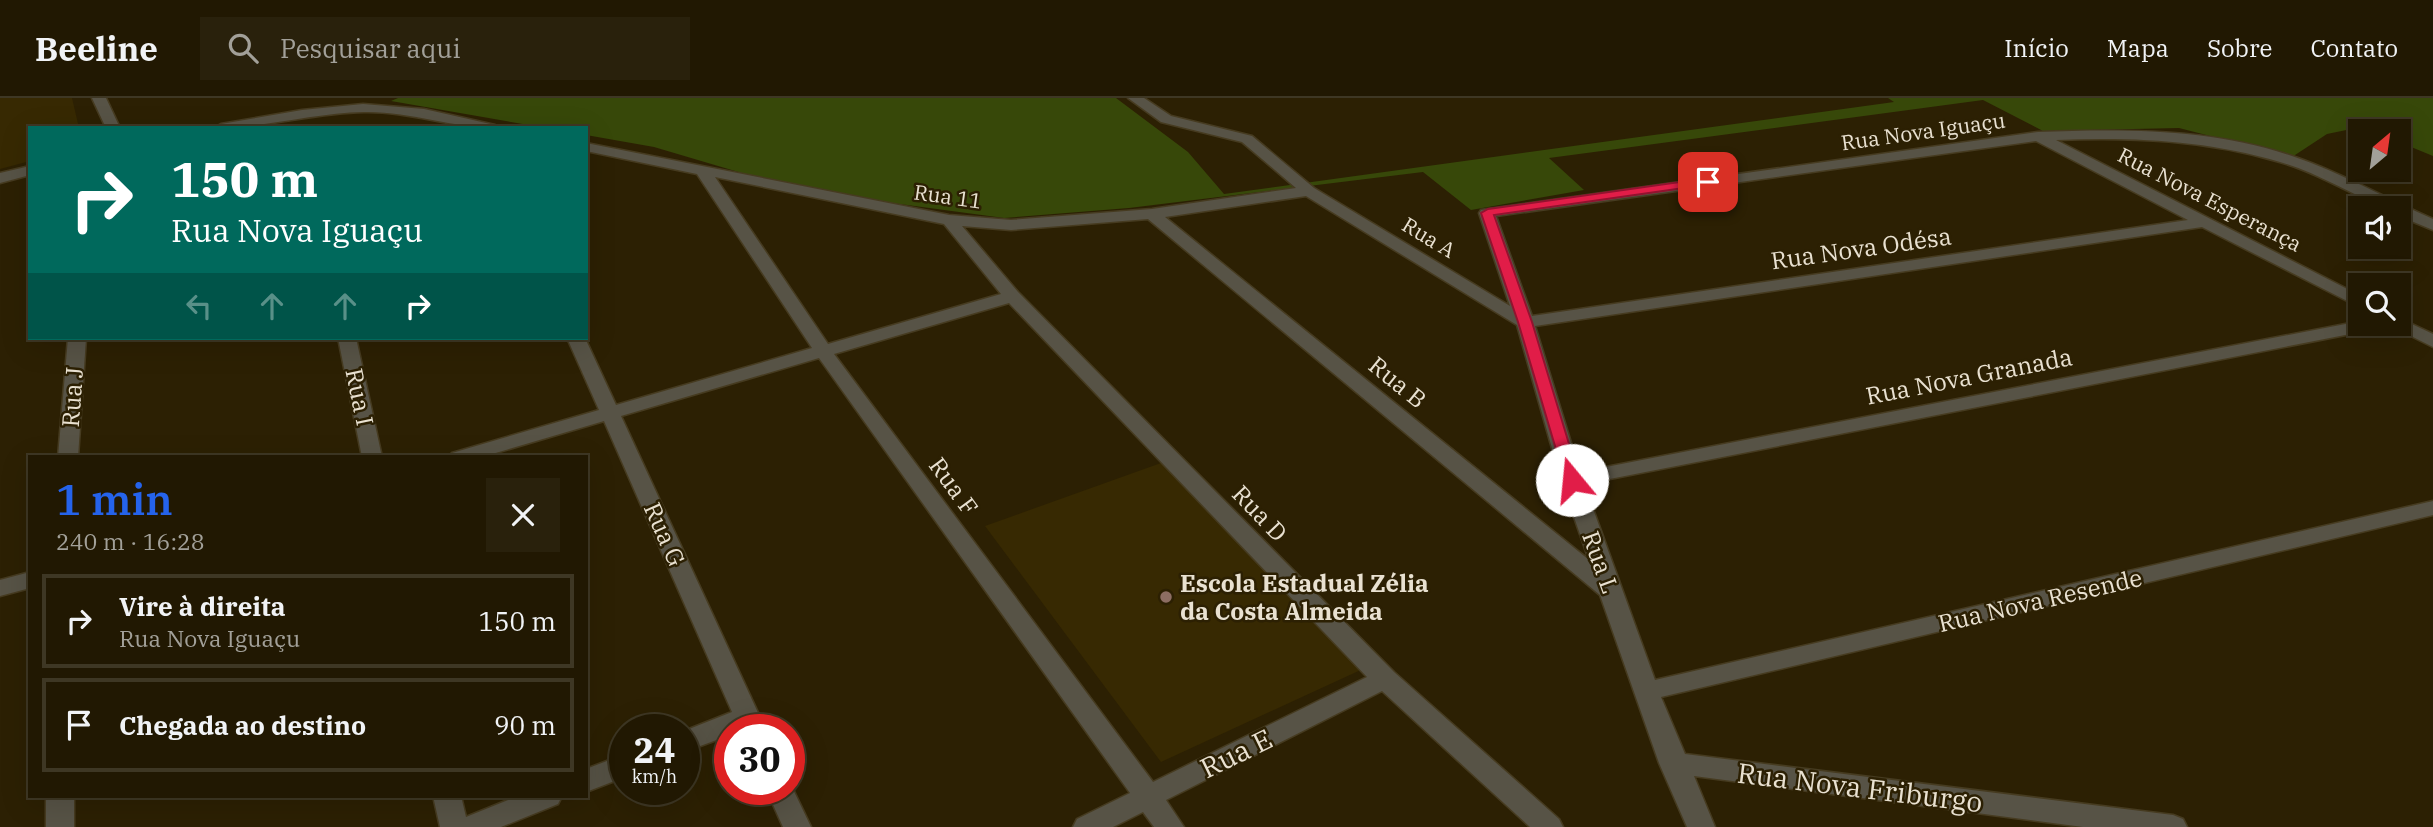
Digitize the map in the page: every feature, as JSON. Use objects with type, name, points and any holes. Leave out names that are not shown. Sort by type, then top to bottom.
[{"type":"street","points":[[99,98],[112,126]]},
{"type":"street","points":[[298,98],[302,121]]},
{"type":"street","name":"Rua A","points":[[1135,98],[1166,120],[1247,139],[1308,191],[1525,322]]},
{"type":"street","points":[[244,126],[302,121],[382,108],[438,115],[482,126]]},
{"type":"street","name":"Rua Nova Iguaçu","points":[[1488,213],[2038,136],[2131,133],[2212,142],[2287,159],[2369,196]]},
{"type":"street","name":"Rua Nova Esperança","points":[[2038,136],[2348,296]]},
{"type":"street","name":"Rua 11","points":[[588,147],[949,220],[1011,225],[1152,214],[1308,191]]},
{"type":"street","points":[[0,178],[28,171]]},
{"type":"street","name":"Rua F","points":[[702,171],[823,351],[1170,827]]},
{"type":"street","name":"Rua L","points":[[1488,213],[1525,322],[1572,480],[1646,691],[1701,827]]},
{"type":"street","name":"Rua B","points":[[1152,214],[1611,591]]},
{"type":"street","name":"Rua Nova Iguaçu","points":[[2411,215],[2433,225]]},
{"type":"street","name":"Rua D","points":[[949,220],[1012,296],[1385,678],[1549,827]]},
{"type":"street","name":"Rua Nova Odésa","points":[[1525,322],[2205,222]]},
{"type":"street","points":[[466,455],[1012,296]]},
{"type":"street","name":"Rua Nova Granada","points":[[1572,480],[2348,329]]},
{"type":"street","points":[[2411,329],[2433,341]]},
{"type":"street","name":"Rua J","points":[[68,455],[77,340]]},
{"type":"street","name":"Rua I","points":[[347,340],[372,455]]},
{"type":"street","name":"Rua G","points":[[577,340],[746,714]]},
{"type":"street","name":"Rua Nova Resende","points":[[1646,691],[2433,508]]},
{"type":"street","points":[[0,588],[28,581]]},
{"type":"street","name":"Rua E","points":[[1087,827],[1385,678]]},
{"type":"street","name":"Rua Nova Friburgo","points":[[1673,763],[2173,827]]},
{"type":"street","points":[[588,780],[609,772]]},
{"type":"street","points":[[60,798],[60,827]]},
{"type":"street","points":[[447,798],[454,827]]},
{"type":"street","points":[[471,827],[543,798]]},
{"type":"street","points":[[787,805],[797,827]]},
{"type":"shaded area","points":[[0,98],[72,98],[79,126],[28,126],[28,162],[0,169]]},
{"type":"shaded area","name":"Escola Estadual Zélia da Costa Almeida","points":[[1161,463],[1365,668],[1161,762],[985,526]]},
{"type":"green space","points":[[398,98],[1116,98],[1188,152],[1224,194],[1894,102],[1888,98],[2433,98],[2433,156],[2412,147],[2412,119],[2348,119],[2348,130],[2327,134],[2292,157],[2179,128],[2043,131],[1983,100],[1549,158],[1584,190],[1471,210],[1423,172],[1129,208],[1004,218],[877,201],[762,179],[654,147],[588,135],[588,126],[535,126],[391,101]]},
{"type":"place","name":"Escola Estadual Zélia da Costa Almeida","points":[[1166,597]]},
{"type":"route","points":[[1572,480],[1525,322],[1488,213],[1708,182]]}]
